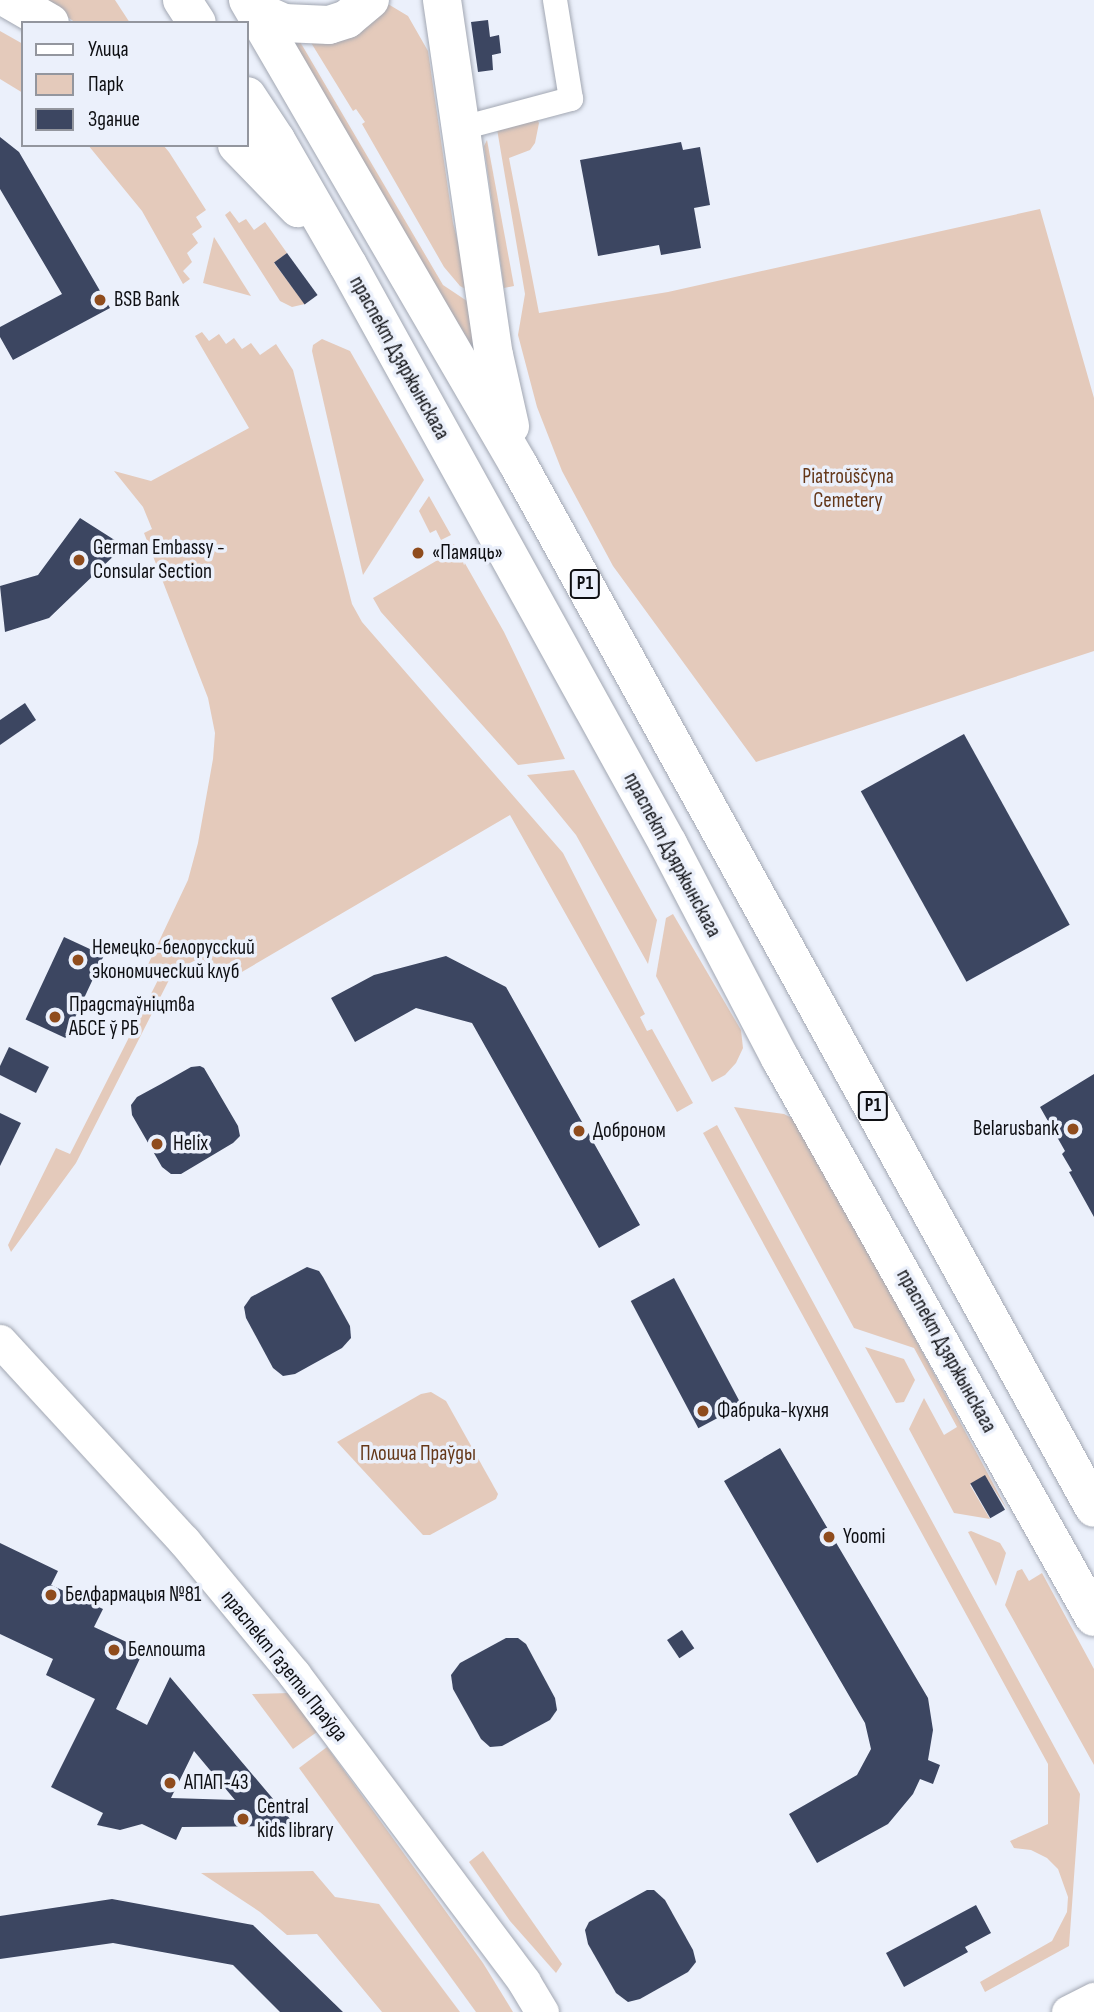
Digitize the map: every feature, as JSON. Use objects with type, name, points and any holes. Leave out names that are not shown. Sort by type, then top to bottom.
[{"type":"main road","points":[[10,0],[47,21]]},
{"type":"main road","points":[[182,0],[197,21]]},
{"type":"main road","points":[[252,5],[284,23],[329,25],[347,19],[370,0]]},
{"type":"main road","name":"Р1","points":[[442,0],[494,355],[519,464],[1094,1508]]},
{"type":"main road","points":[[252,5],[519,464]]},
{"type":"main road","name":"праспект Дзяржынскага","points":[[248,98],[276,140],[348,265],[667,845],[780,1058],[1094,1617]]},
{"type":"main road","points":[[239,147],[280,188],[348,265]]},
{"type":"street","points":[[462,128],[571,99],[555,0]]},
{"type":"street","name":"праспект Газеты Праўда","points":[[0,1341],[184,1541],[295,1674],[501,1951],[542,2012]]},
{"type":"street","points":[[1068,2012],[1094,1999]]},
{"type":"green space","points":[[43,0],[115,0],[129,21],[73,21]]},
{"type":"green space","points":[[388,4],[408,16],[428,51],[453,223],[471,292],[460,286],[444,267],[362,124],[365,122],[356,109],[353,111],[310,41]]},
{"type":"green space","points":[[0,31],[21,43],[21,92],[0,79]]},
{"type":"green space","points":[[287,38],[299,40],[443,285],[473,305],[480,360]]},
{"type":"green space","name":"Piatroŭščyna Cemetery","points":[[535,115],[539,123],[535,143],[530,150],[509,158],[539,313],[668,292],[1040,209],[1094,398],[1094,651],[756,762],[613,566],[562,471],[537,407],[518,335],[525,294],[497,129]]},
{"type":"green space","points":[[487,140],[514,286],[504,288],[484,146]]},
{"type":"green space","points":[[90,147],[165,147],[169,152],[206,210],[196,217],[202,227],[192,234],[198,243],[187,253],[192,262],[183,271],[190,279],[183,284],[142,211]]},
{"type":"green space","points":[[230,211],[239,223],[246,219],[254,230],[265,222],[287,253],[274,263],[305,304],[292,307],[280,301],[225,215]]},
{"type":"green space","points":[[214,237],[251,296],[203,283]]},
{"type":"green space","points":[[202,332],[209,341],[219,334],[226,344],[234,338],[242,349],[251,343],[260,355],[276,344],[293,370],[352,604],[362,622],[563,853],[645,1014],[640,1017],[647,1031],[652,1029],[693,1103],[677,1112],[510,815],[223,983],[196,960],[182,967],[174,980],[170,978],[76,1163],[11,1252],[8,1245],[56,1148],[70,1154],[158,980],[144,973],[188,880],[198,843],[215,733],[208,698],[144,533],[152,529],[143,507],[114,471],[151,481],[249,428],[195,336]]},
{"type":"green space","points":[[322,339],[350,351],[424,480],[363,575],[312,351],[313,345]]},
{"type":"green space","points":[[429,496],[451,535],[441,540],[436,530],[430,533],[419,511]]},
{"type":"green space","points":[[454,544],[504,632],[565,759],[518,765],[381,612],[373,598],[448,554],[446,549]]},
{"type":"green space","points":[[574,770],[657,920],[648,964],[576,835],[527,775]]},
{"type":"green space","points":[[673,914],[741,1030],[743,1048],[736,1063],[725,1075],[712,1082],[656,976],[666,918]]},
{"type":"green space","points":[[734,1107],[784,1114],[798,1121],[1008,1511],[985,1476],[970,1485],[990,1519],[954,1513],[909,1429],[924,1398],[944,1435],[957,1427],[914,1348],[854,1328]]},
{"type":"green space","points":[[717,1125],[1080,1794],[1069,1946],[985,1992],[980,1982],[1052,1941],[1067,1912],[1068,1897],[1058,1869],[1047,1858],[1031,1850],[1014,1848],[1010,1841],[1048,1824],[1048,1764],[703,1133]]},
{"type":"green space","points":[[865,1347],[904,1359],[915,1380],[904,1402],[896,1403]]},
{"type":"green space","name":"Плошча Праўды","points":[[431,1392],[446,1401],[498,1494],[496,1499],[430,1535],[423,1535],[337,1442],[421,1394]]},
{"type":"green space","points":[[968,1532],[1000,1543],[1006,1553],[996,1586]]},
{"type":"green space","points":[[1022,1569],[1029,1581],[1042,1573],[1094,1669],[1094,1765],[1005,1605],[1017,1571]]},
{"type":"green space","points":[[289,1693],[317,1732],[293,1749],[252,1694]]},
{"type":"green space","points":[[327,1747],[483,1963],[513,2012],[476,2012],[299,1768]]},
{"type":"green space","points":[[483,1851],[562,1964],[556,1973],[510,1921],[469,1862]]},
{"type":"green space","points":[[313,1871],[335,1897],[379,1904],[460,2012],[382,2012],[317,1934],[287,1935],[260,1912],[201,1873]]},
{"type":"building","points":[[488,20],[490,37],[499,35],[501,53],[492,55],[493,70],[478,72],[471,22]]},
{"type":"building","points":[[0,137],[19,152],[110,308],[13,360],[0,337],[0,327],[62,294],[0,189]]},
{"type":"building","points":[[681,142],[683,150],[700,147],[710,205],[694,208],[701,248],[661,255],[659,245],[598,256],[580,160]]},
{"type":"building","points":[[287,253],[318,295],[305,304],[274,262]]},
{"type":"building","name":"German Embassy - Consular Section","points":[[80,518],[124,546],[49,618],[5,632],[0,586],[38,575]]},
{"type":"building","points":[[25,703],[36,720],[0,745],[0,720]]},
{"type":"building","points":[[964,734],[1070,925],[966,982],[861,791]]},
{"type":"building","points":[[64,937],[104,956],[65,1038],[26,1019]]},
{"type":"building","points":[[446,956],[506,987],[640,1225],[599,1248],[472,1023],[416,1008],[355,1042],[331,998],[374,975]]},
{"type":"building","points":[[9,1047],[49,1067],[36,1093],[0,1075],[0,1066]]},
{"type":"building","points":[[191,1067],[204,1068],[238,1126],[240,1136],[181,1174],[171,1174],[162,1167],[132,1115],[131,1105],[137,1097]]},
{"type":"building","name":"Belarusbank","points":[[1094,1074],[1094,1217],[1069,1172],[1072,1171],[1062,1154],[1065,1151],[1040,1107]]},
{"type":"building","points":[[0,1113],[21,1123],[0,1166]]},
{"type":"building","points":[[307,1267],[319,1271],[323,1277],[350,1326],[351,1338],[342,1348],[295,1374],[283,1376],[273,1368],[246,1318],[244,1307],[251,1297]]},
{"type":"building","points":[[674,1278],[742,1405],[698,1428],[631,1301]]},
{"type":"building","points":[[780,1448],[928,1698],[933,1730],[928,1760],[940,1765],[933,1784],[920,1779],[913,1794],[888,1824],[817,1863],[789,1814],[857,1775],[871,1749],[865,1723],[724,1481]]},
{"type":"building","points":[[985,1475],[1005,1510],[990,1518],[970,1484]]},
{"type":"building","points":[[0,1543],[58,1571],[51,1585],[103,1609],[94,1627],[144,1650],[116,1709],[147,1725],[170,1677],[296,1826],[182,1827],[176,1840],[142,1824],[120,1830],[97,1825],[103,1813],[51,1787],[95,1699],[46,1675],[53,1659],[0,1634]],"holes":[[[194,1751],[235,1800],[171,1798]]]},
{"type":"building","points":[[682,1630],[694,1648],[679,1658],[667,1640]]},
{"type":"building","points":[[506,1638],[518,1638],[526,1644],[555,1698],[557,1710],[550,1720],[502,1746],[490,1747],[481,1739],[453,1689],[451,1675],[460,1663]]},
{"type":"building","points":[[647,1890],[654,1890],[665,1900],[693,1950],[696,1962],[688,1972],[640,1999],[628,2002],[616,1993],[588,1944],[585,1930],[589,1922]]},
{"type":"building","points":[[112,1899],[253,1925],[343,2012],[280,2012],[233,1965],[113,1943],[0,1959],[0,1916]]},
{"type":"building","points":[[976,1905],[991,1933],[965,1947],[968,1952],[904,1987],[886,1953]]},
{"type":"place","name":"BSB Bank","points":[[100,300]]},
{"type":"place","name":"«Памяць»","points":[[418,553]]},
{"type":"place","name":"German Embassy - Consular Section","points":[[79,560]]},
{"type":"place","name":"Немецко-белорусский экономический клуб","points":[[78,960]]},
{"type":"place","name":"Прадстаўніцтва АБСЕ ў РБ","points":[[55,1017]]},
{"type":"place","name":"Belarusbank","points":[[1073,1129]]},
{"type":"place","name":"Доброном","points":[[579,1131]]},
{"type":"place","name":"Helix","points":[[157,1144]]},
{"type":"place","name":"Фабрика-кухня","points":[[703,1411]]},
{"type":"place","name":"Yoomi","points":[[829,1537]]},
{"type":"place","name":"Белфармацыя №81","points":[[51,1595]]},
{"type":"place","name":"Белпошта","points":[[114,1650]]},
{"type":"place","name":"АПАП-43","points":[[170,1783]]},
{"type":"place","name":"Central kids library","points":[[243,1819]]}]
